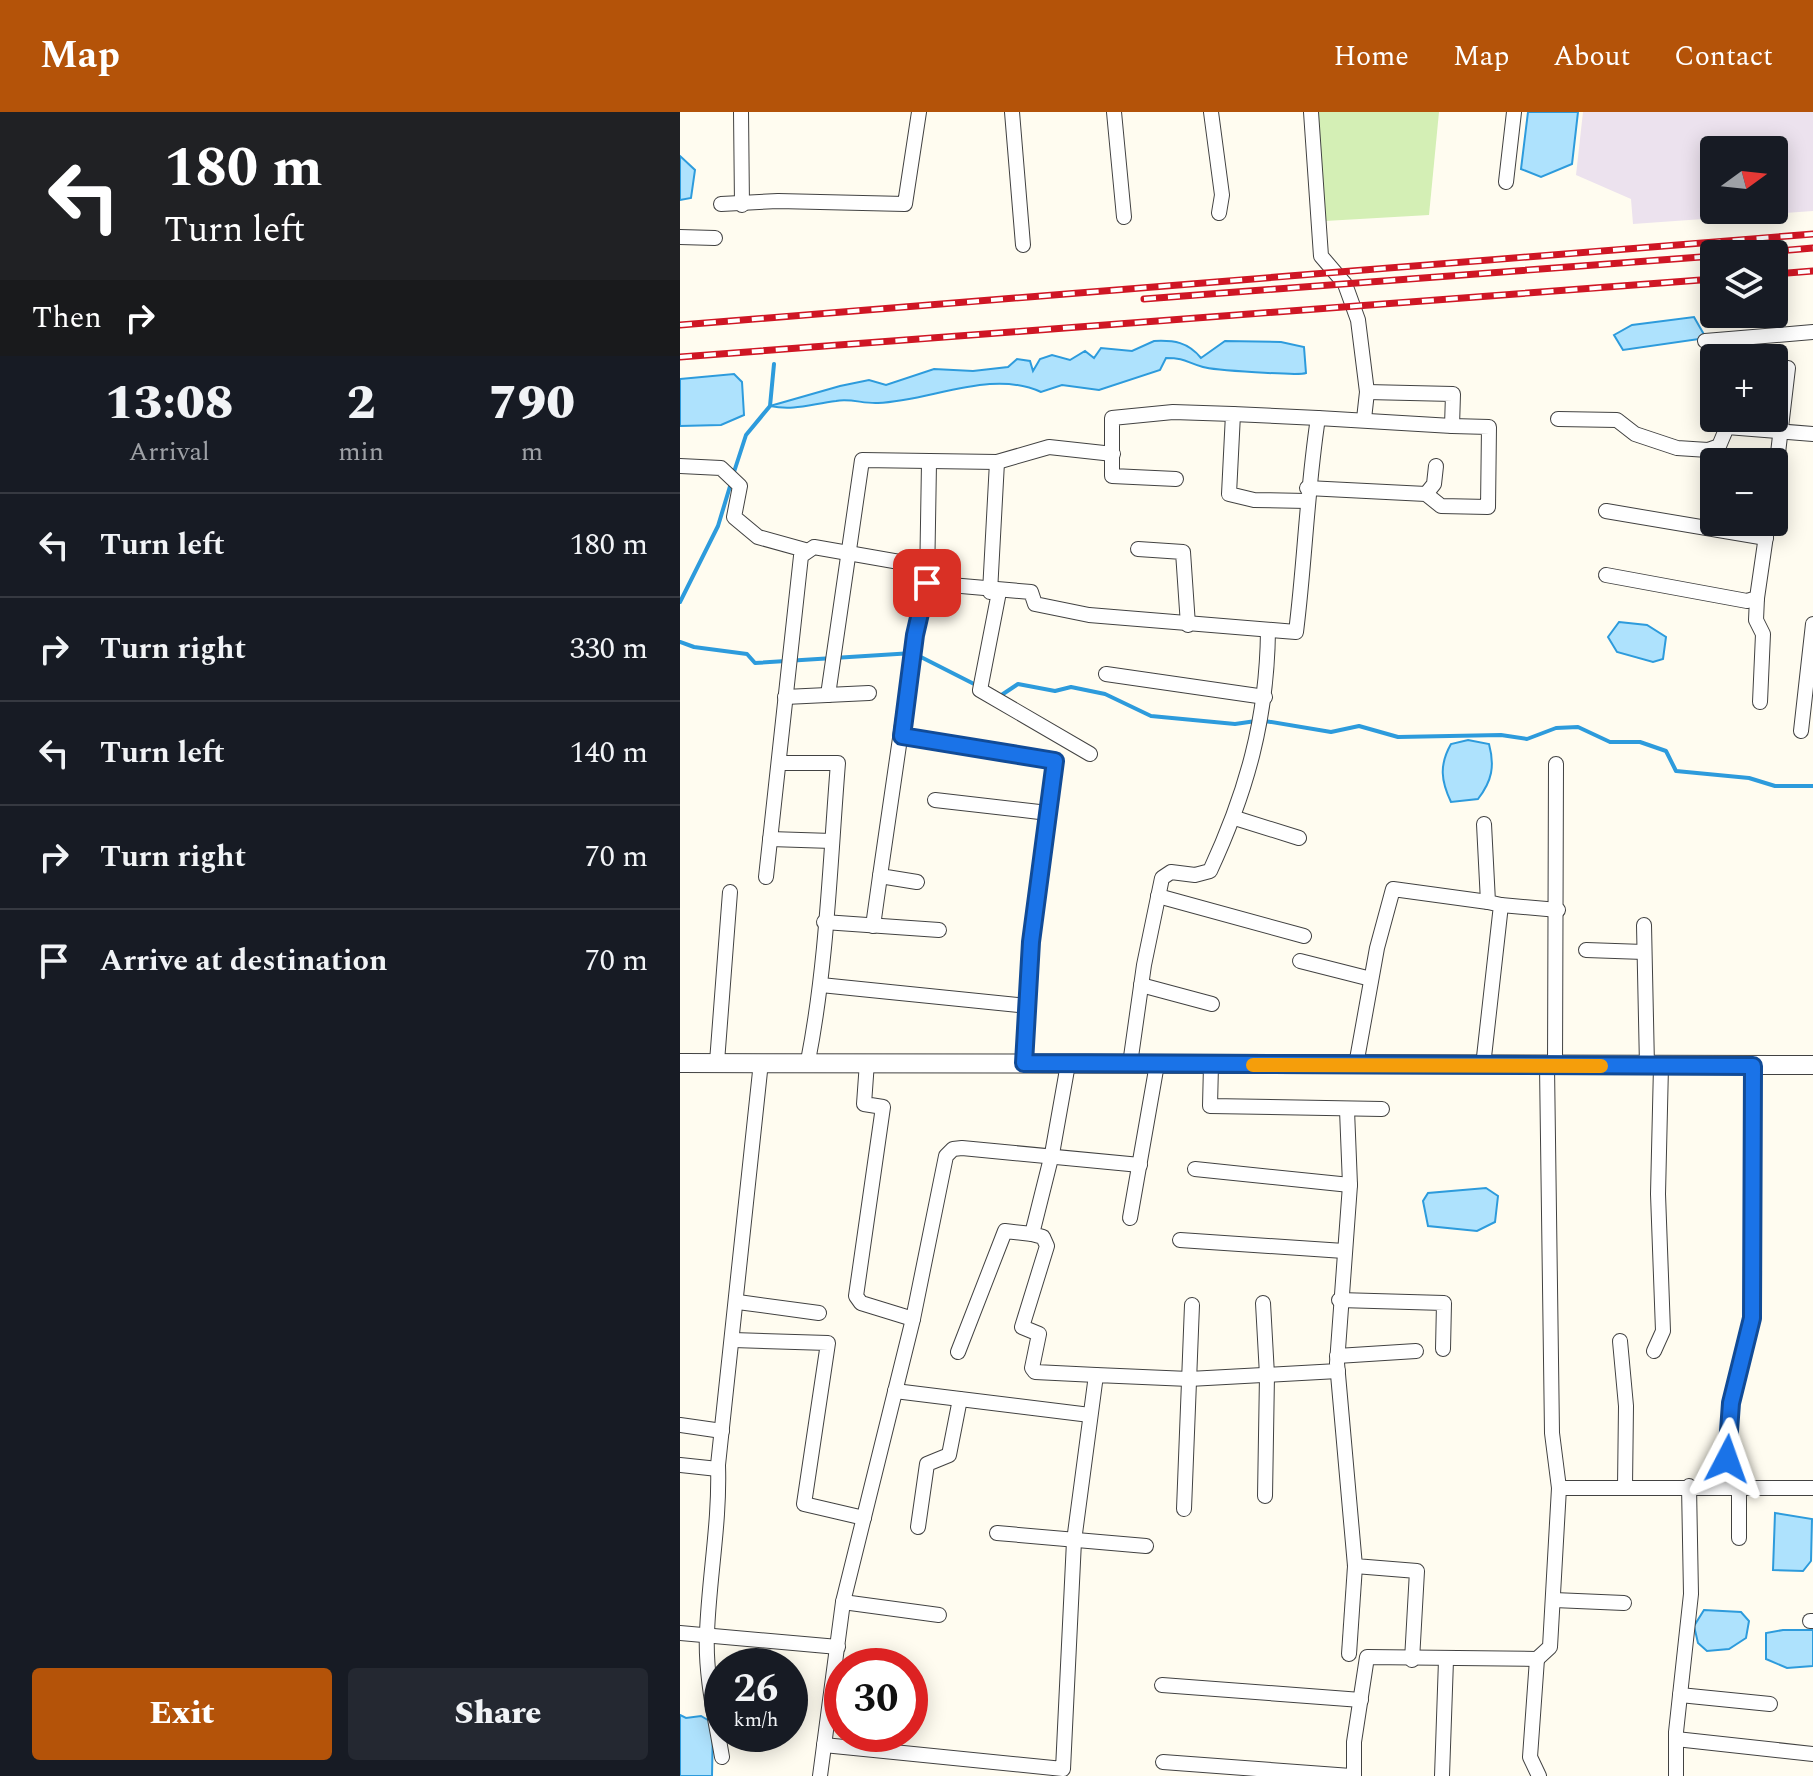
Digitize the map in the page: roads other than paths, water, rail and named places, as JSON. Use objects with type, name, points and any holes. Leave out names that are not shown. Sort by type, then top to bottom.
[{"type":"street","points":[[741,112],[742,205]]},
{"type":"street","points":[[721,204],[778,201],[905,204],[919,112]]},
{"type":"street","points":[[1012,112],[1023,245]]},
{"type":"street","points":[[1114,112],[1124,217]]},
{"type":"street","points":[[1211,112],[1222,195],[1219,213]]},
{"type":"street","points":[[1311,112],[1321,256],[1345,284],[1358,320],[1367,392],[1364,419]]},
{"type":"street","points":[[1506,182],[1514,112]]},
{"type":"street","points":[[680,237],[715,238]]},
{"type":"street","points":[[1705,341],[1813,332]]},
{"type":"street","points":[[1367,392],[1453,394],[1452,426]]},
{"type":"street","points":[[1176,479],[1112,476],[1112,418],[1173,412],[1233,414],[1318,418],[1364,419],[1489,427],[1488,507],[1441,506],[1426,494],[1307,494],[1254,500],[1229,494],[1233,414]]},
{"type":"street","points":[[927,583],[958,584],[994,592],[1031,592],[1035,604],[1089,615],[1296,632],[1306,553],[1307,494],[1318,418]]},
{"type":"street","points":[[1558,419],[1576,422],[1598,418],[1617,420],[1635,434],[1677,448],[1708,450],[1719,446],[1725,432]]},
{"type":"street","points":[[1780,448],[1783,432],[1813,434]]},
{"type":"street","points":[[828,695],[862,460],[997,462],[1049,447],[1113,454]]},
{"type":"street","points":[[997,462],[994,592],[980,690],[1090,754]]},
{"type":"street","points":[[873,926],[915,635],[927,583],[929,463]]},
{"type":"street","points":[[680,466],[721,468],[740,486],[734,517],[758,537],[805,550],[814,547],[928,567]]},
{"type":"street","points":[[1426,494],[1434,484],[1436,466]]},
{"type":"street","points":[[1606,511],[1766,538],[1756,620],[1763,634],[1760,702]]},
{"type":"street","points":[[1138,549],[1183,552],[1188,625]]},
{"type":"street","points":[[766,877],[801,556],[805,550]]},
{"type":"street","points":[[1606,575],[1747,601],[1757,598]]},
{"type":"street","points":[[1801,731],[1813,624]]},
{"type":"street","points":[[1130,1064],[1141,985],[1158,896],[1166,873],[1195,875],[1210,871],[1235,818],[1265,697],[1268,631]]},
{"type":"street","points":[[1106,674],[1265,697]]},
{"type":"street","points":[[785,697],[869,693]]},
{"type":"street","points":[[902,736],[1055,761],[1031,942],[1024,1063]]},
{"type":"street","points":[[779,763],[838,763],[821,985],[808,1061]]},
{"type":"street","points":[[1163,1762],[1353,1776],[1367,1657],[1375,1654],[1412,1660],[1537,1659],[1550,1647],[1559,1488],[1552,1433],[1551,1066],[1558,910],[1556,764]]},
{"type":"street","points":[[935,800],[1048,813]]},
{"type":"street","points":[[1235,818],[1299,838]]},
{"type":"street","points":[[1483,1066],[1494,904],[1484,824]]},
{"type":"street","points":[[770,839],[832,841]]},
{"type":"street","points":[[880,876],[917,882]]},
{"type":"street","points":[[1356,1065],[1371,979],[1393,889],[1558,910]]},
{"type":"street","points":[[717,1062],[730,892]]},
{"type":"street","points":[[1158,896],[1304,936]]},
{"type":"street","points":[[824,922],[939,930]]},
{"type":"street","points":[[1644,925],[1654,1066],[1663,1331],[1654,1351]]},
{"type":"street","points":[[1586,950],[1644,952]]},
{"type":"street","points":[[1300,961],[1371,979]]},
{"type":"street","points":[[821,985],[1027,1006]]},
{"type":"street","points":[[1141,985],[1212,1004]]},
{"type":"street","points":[[722,1757],[710,1689],[706,1634],[717,1532],[718,1469],[761,1062]]},
{"type":"street","points":[[867,1062],[864,1104],[883,1107],[856,1296],[861,1303],[913,1319]]},
{"type":"street","points":[[680,1063],[1813,1065]]},
{"type":"street","points":[[1032,1234],[1052,1154],[1068,1064]]},
{"type":"street","points":[[1130,1218],[1157,1064]]},
{"type":"street","points":[[1211,1065],[1210,1106],[1382,1109]]},
{"type":"street","points":[[1739,1538],[1732,1487],[1731,1403],[1752,1318],[1753,1066]]},
{"type":"street","points":[[1347,1110],[1350,1185],[1339,1300],[1338,1363],[1355,1566],[1349,1654]]},
{"type":"street","points":[[680,1633],[838,1647],[843,1602],[913,1319],[946,1156],[953,1149],[962,1148],[1052,1154],[1140,1165]]},
{"type":"street","points":[[1195,1169],[1350,1185]]},
{"type":"street","points":[[958,1352],[1005,1231],[1043,1237],[1047,1246],[1022,1325],[1023,1329],[1039,1334],[1033,1371],[1189,1379],[1267,1375],[1416,1351]]},
{"type":"street","points":[[1180,1240],[1344,1251]]},
{"type":"street","points":[[1339,1300],[1444,1303],[1443,1349]]},
{"type":"street","points":[[738,1302],[819,1313]]},
{"type":"street","points":[[1263,1303],[1267,1375],[1265,1496]]},
{"type":"street","points":[[1184,1509],[1192,1305]]},
{"type":"street","points":[[733,1340],[828,1343],[804,1504],[864,1518]]},
{"type":"street","points":[[1620,1341],[1626,1406],[1625,1486]]},
{"type":"street","points":[[882,1752],[1048,1772],[1065,1767],[1074,1541],[1096,1375]]},
{"type":"street","points":[[895,1391],[1090,1415]]},
{"type":"street","points":[[918,1527],[927,1464],[930,1459],[949,1455],[960,1399]]},
{"type":"street","points":[[680,1425],[722,1431]]},
{"type":"street","points":[[680,1465],[718,1469]]},
{"type":"street","points":[[1676,1776],[1676,1739],[1691,1594],[1689,1486]]},
{"type":"street","points":[[1559,1488],[1813,1488]]},
{"type":"street","points":[[997,1533],[1146,1546]]},
{"type":"street","points":[[1355,1566],[1417,1571],[1412,1660]]},
{"type":"street","points":[[1554,1600],[1624,1603]]},
{"type":"street","points":[[843,1602],[939,1615]]},
{"type":"street","points":[[1537,1659],[1530,1757],[1539,1776]]},
{"type":"street","points":[[1442,1776],[1446,1660]]},
{"type":"street","points":[[1162,1685],[1361,1700]]},
{"type":"street","points":[[1680,1695],[1770,1704]]},
{"type":"street","points":[[1676,1739],[1813,1754]]},
{"type":"street","points":[[820,1776],[824,1745]]},
{"type":"water","points":[[1528,112],[1578,112],[1572,164],[1541,177],[1521,169]]},
{"type":"water","points":[[680,156],[695,170],[691,198],[680,200]]},
{"type":"water","points":[[1694,317],[1706,338],[1623,350],[1614,335],[1632,325]]},
{"type":"water","points":[[1154,341],[1180,343],[1201,358],[1225,341],[1281,342],[1304,347],[1306,373],[1222,370],[1166,358],[1160,370],[1099,390],[1062,385],[1041,392],[1022,386],[981,385],[878,403],[841,400],[795,407],[770,406],[869,380],[886,385],[934,369],[973,371],[1008,367],[1017,359],[1030,361],[1033,371],[1040,359],[1052,355],[1070,360],[1085,351],[1094,358],[1101,348],[1132,351]]},
{"type":"water","points":[[734,374],[742,382],[744,415],[721,425],[680,426],[680,379]]},
{"type":"water","points":[[1619,622],[1647,625],[1666,637],[1663,659],[1653,662],[1617,652],[1608,637]]},
{"type":"water","points":[[1468,740],[1489,744],[1491,773],[1478,799],[1451,802],[1443,780],[1443,766],[1451,744]]},
{"type":"water","points":[[1486,1188],[1498,1196],[1495,1222],[1477,1231],[1428,1226],[1423,1201],[1428,1193]]},
{"type":"water","points":[[1775,1513],[1812,1519],[1811,1561],[1803,1571],[1773,1570]]},
{"type":"water","points":[[1704,1610],[1741,1612],[1749,1621],[1746,1638],[1729,1649],[1707,1651],[1698,1643],[1694,1626]]},
{"type":"water","points":[[1813,1630],[1813,1666],[1787,1668],[1766,1659],[1766,1633]]},
{"type":"water","points":[[680,1715],[686,1718],[701,1716],[704,1718],[704,1752],[712,1752],[712,1776],[680,1776]]},
{"type":"waterway","points":[[733,475],[746,435],[770,406],[774,364]]},
{"type":"waterway","points":[[680,602],[718,526],[731,483]]},
{"type":"waterway","points":[[680,642],[694,647],[747,654],[755,663],[913,653],[978,686]]},
{"type":"waterway","points":[[1000,696],[1018,684],[1055,691],[1071,687],[1105,694],[1151,716],[1235,724],[1256,721]]},
{"type":"waterway","points":[[1265,721],[1331,732],[1359,726],[1398,737],[1501,735],[1527,739],[1556,728],[1578,727],[1610,742],[1640,742],[1666,751],[1676,771],[1749,778],[1775,786],[1813,786]]},
{"type":"railway","points":[[680,325],[1813,234]]},
{"type":"railway","points":[[1788,250],[1813,248]]},
{"type":"railway","points":[[1144,299],[1700,257]]},
{"type":"railway","points":[[1788,273],[1813,271]]},
{"type":"railway","points":[[680,357],[1700,280]]}]
